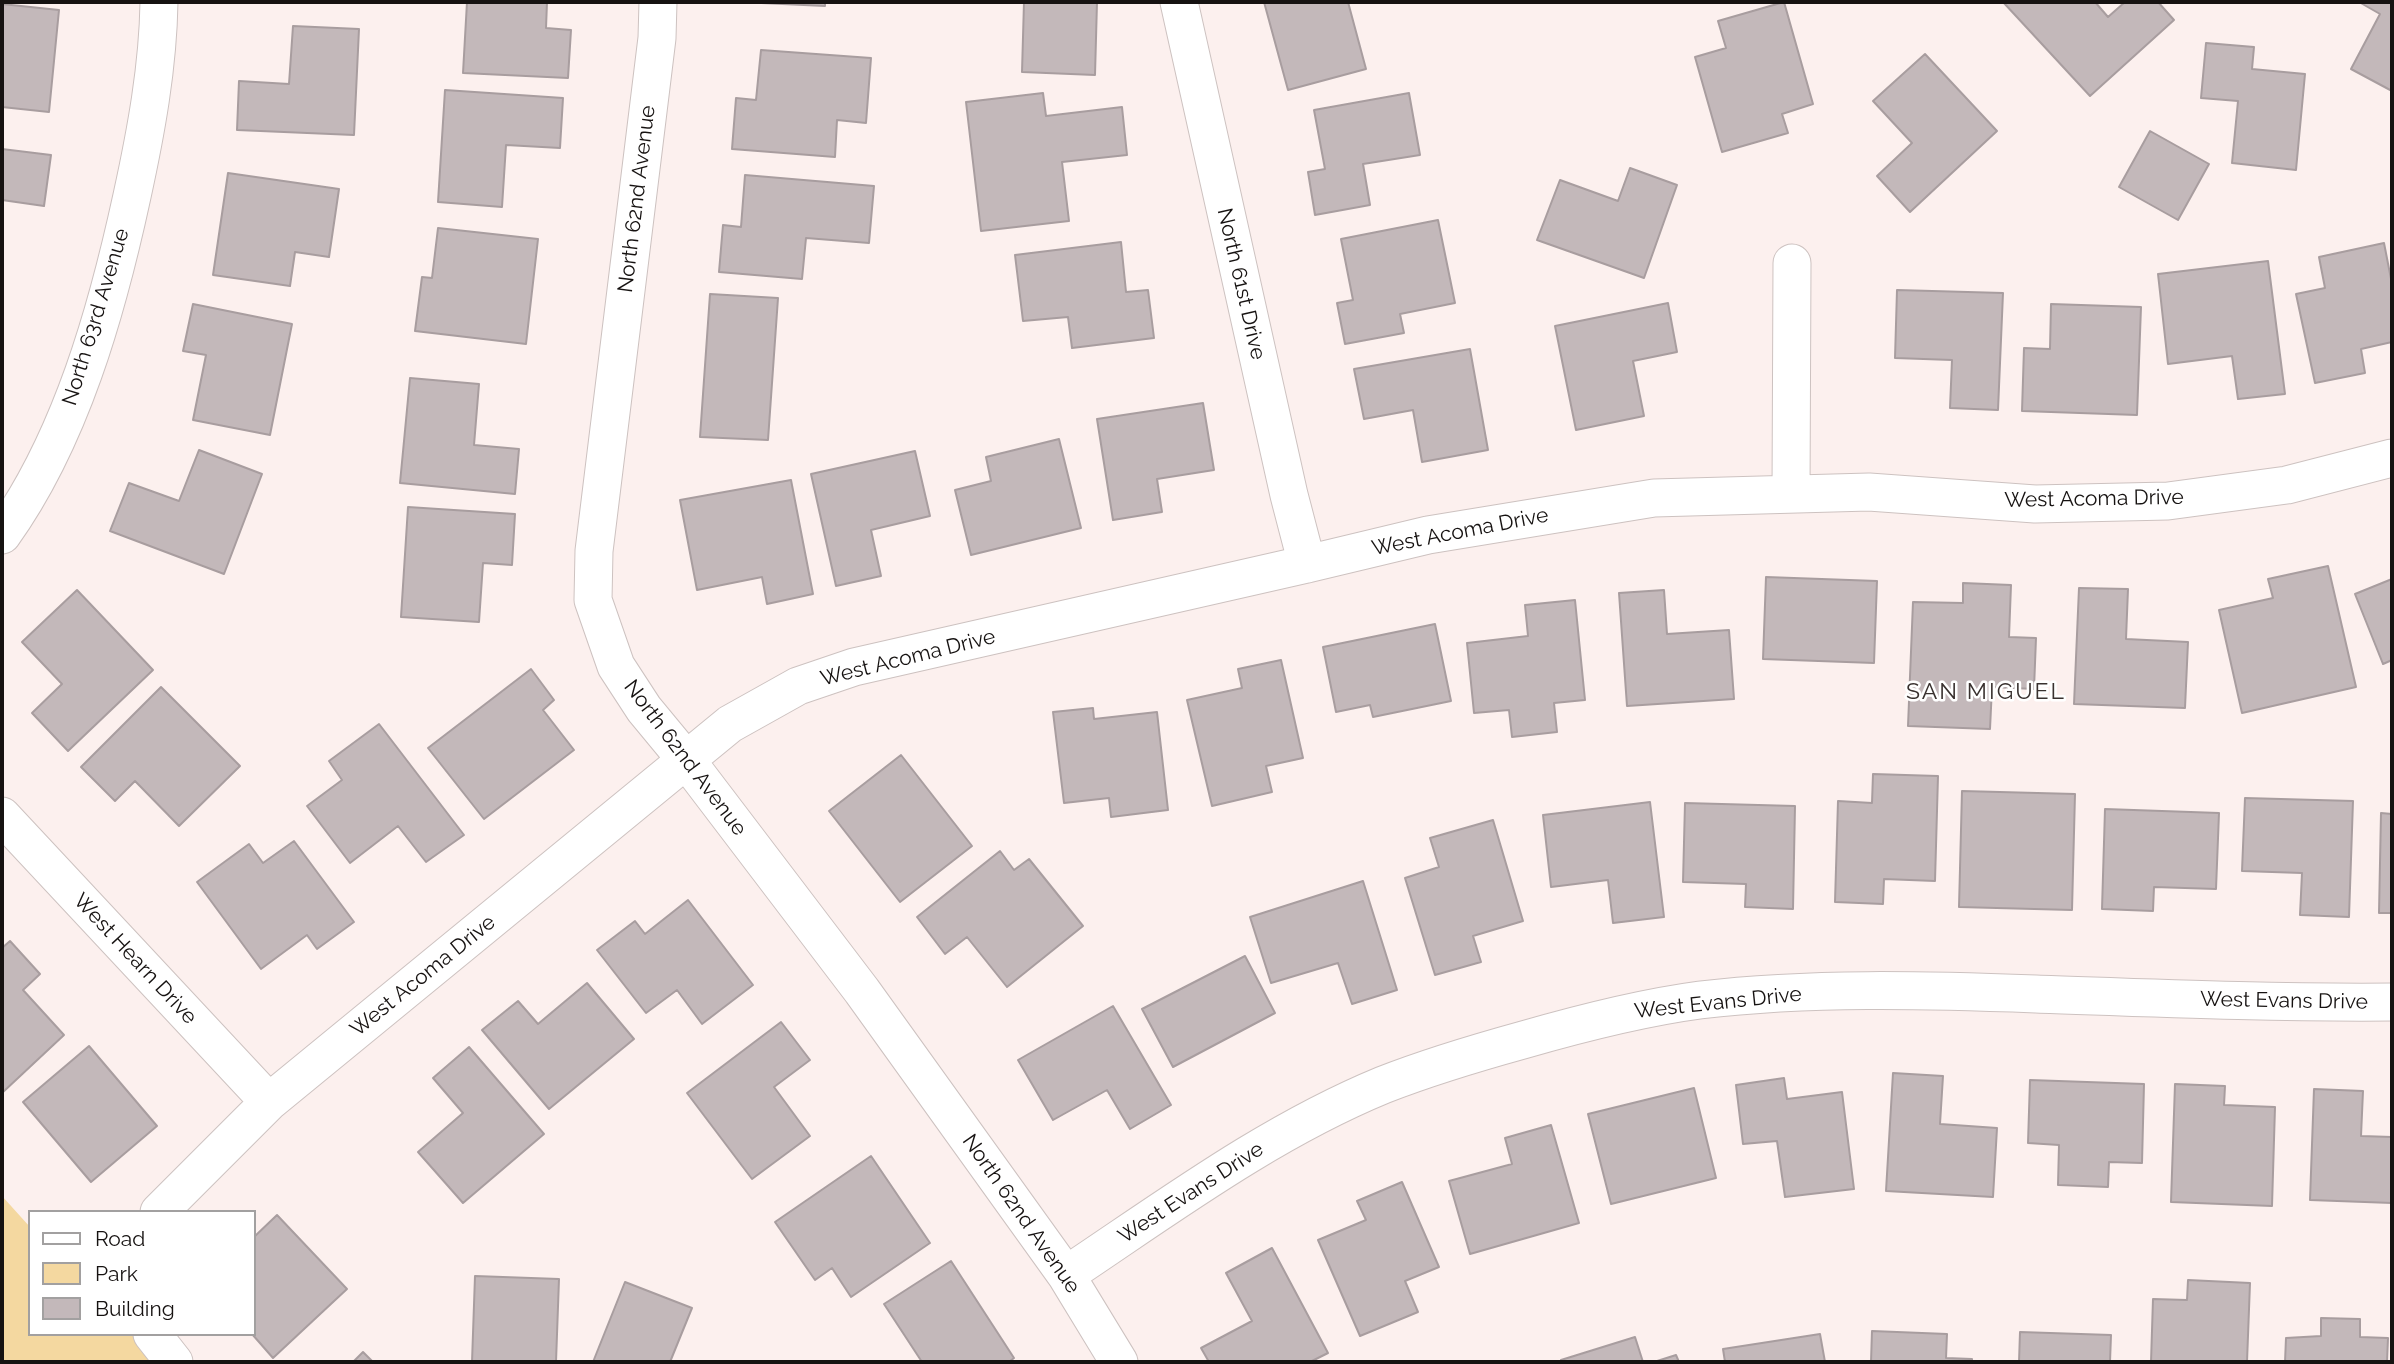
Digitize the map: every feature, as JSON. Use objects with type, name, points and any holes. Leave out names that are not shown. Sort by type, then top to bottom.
[{"type":"street","name":"North 63rd Avenue","points":[[2,535],[39,474],[68,410],[117,266],[143,143],[159,37],[159,2]]},
{"type":"street","name":"North 62nd Avenue","points":[[658,2],[657,38],[594,551],[593,600],[616,666],[644,709],[687,761],[862,991],[1066,1275],[1119,1362]]},
{"type":"street","name":"North 61st Drive","points":[[1180,2],[1283,468],[1307,564]]},
{"type":"street","points":[[1791,494],[1792,263]]},
{"type":"street","name":"West Acoma Drive","points":[[161,1210],[269,1102],[730,724],[798,686],[854,667],[1428,534],[1654,498],[1869,492],[2035,504],[2168,501],[2287,485],[2392,458]]},
{"type":"street","name":"West Hearn Drive","points":[[2,816],[269,1102]]},
{"type":"street","name":"West Evans Drive","points":[[1066,1275],[1227,1168],[1299,1126],[1381,1086],[1458,1058],[1636,1010],[1703,1000],[1822,992],[1925,990],[2201,1000],[2392,1002]]},
{"type":"street","points":[[154,1336],[174,1362]]},
{"type":"green space","points":[[2,1196],[28,1225],[28,1336],[154,1336],[174,1362],[2,1362]]},
{"type":"building","points":[[467,2],[547,2],[546,28],[571,30],[568,78],[463,73]]},
{"type":"building","points":[[740,2],[825,2],[825,6]]},
{"type":"building","points":[[1024,2],[1097,2],[1095,75],[1022,72]]},
{"type":"building","points":[[1264,2],[1348,2],[1366,69],[1288,90]]},
{"type":"building","points":[[1784,2],[1813,104],[1782,114],[1788,133],[1722,152],[1695,57],[1726,48],[1718,21]]},
{"type":"building","points":[[2003,2],[2095,2],[2108,17],[2125,2],[2158,2],[2174,20],[2090,96]]},
{"type":"building","points":[[2359,2],[2392,2],[2392,91],[2351,69],[2380,14]]},
{"type":"building","points":[[2,4],[59,10],[49,112],[2,107]]},
{"type":"building","points":[[293,26],[359,29],[354,135],[237,130],[239,81],[289,84]]},
{"type":"building","points":[[2206,43],[2254,47],[2252,69],[2305,74],[2296,170],[2232,163],[2238,101],[2201,98]]},
{"type":"building","points":[[761,50],[871,58],[866,123],[837,120],[835,157],[732,149],[736,98],[756,100]]},
{"type":"building","points":[[1925,54],[1997,131],[1910,212],[1877,176],[1912,143],[1873,101]]},
{"type":"building","points":[[445,90],[563,98],[560,148],[506,145],[502,207],[438,202]]},
{"type":"building","points":[[1043,93],[1046,116],[1122,107],[1127,155],[1062,162],[1069,221],[981,231],[966,102]]},
{"type":"building","points":[[1409,93],[1420,155],[1363,164],[1370,205],[1315,215],[1308,172],[1325,169],[1314,110]]},
{"type":"building","points":[[2150,131],[2209,164],[2178,220],[2119,187]]},
{"type":"building","points":[[2,149],[51,155],[44,206],[2,200]]},
{"type":"building","points":[[1630,168],[1677,185],[1644,278],[1537,240],[1560,180],[1618,201]]},
{"type":"building","points":[[228,173],[339,189],[329,257],[295,252],[290,286],[213,275]]},
{"type":"building","points":[[745,175],[874,186],[869,243],[806,238],[802,279],[719,272],[723,225],[741,227]]},
{"type":"building","points":[[1438,220],[1455,303],[1400,314],[1404,333],[1345,344],[1337,303],[1353,300],[1341,239]]},
{"type":"building","points":[[438,228],[538,239],[526,344],[415,331],[422,277],[432,278]]},
{"type":"building","points":[[1121,242],[1126,292],[1148,290],[1154,338],[1072,348],[1068,317],[1023,321],[1015,255]]},
{"type":"building","points":[[2384,243],[2392,284],[2392,342],[2361,349],[2365,373],[2315,383],[2296,294],[2325,288],[2319,257]]},
{"type":"building","points":[[2268,261],[2285,394],[2238,399],[2232,356],[2168,364],[2158,274]]},
{"type":"building","points":[[1897,290],[2003,293],[1998,410],[1950,408],[1952,360],[1895,358]]},
{"type":"building","points":[[710,294],[778,298],[768,440],[700,437]]},
{"type":"building","points":[[1668,303],[1677,352],[1633,361],[1644,416],[1576,430],[1555,326]]},
{"type":"building","points":[[193,304],[292,324],[270,435],[193,420],[206,355],[183,351]]},
{"type":"building","points":[[2051,304],[2141,307],[2137,415],[2022,411],[2024,348],[2050,349]]},
{"type":"building","points":[[1470,349],[1488,450],[1422,462],[1413,410],[1364,419],[1354,369]]},
{"type":"building","points":[[410,378],[479,384],[474,445],[519,449],[515,494],[400,483]]},
{"type":"building","points":[[1203,403],[1214,470],[1157,479],[1162,512],[1113,520],[1097,419]]},
{"type":"building","points":[[1059,439],[1081,528],[971,555],[955,490],[991,481],[986,457]]},
{"type":"building","points":[[199,450],[262,474],[224,574],[110,531],[129,483],[179,501]]},
{"type":"building","points":[[915,451],[930,516],[871,530],[881,576],[836,586],[811,474]]},
{"type":"building","points":[[791,480],[813,594],[767,604],[762,577],[697,590],[680,500]]},
{"type":"building","points":[[408,507],[515,514],[512,565],[483,563],[479,622],[401,617]]},
{"type":"building","points":[[2328,566],[2356,687],[2242,713],[2219,610],[2273,598],[2268,579]]},
{"type":"building","points":[[1766,577],[1877,581],[1874,663],[1763,659]]},
{"type":"building","points":[[2392,579],[2392,660],[2383,664],[2355,594]]},
{"type":"building","points":[[1963,583],[2011,585],[2009,637],[2036,638],[2034,689],[1992,687],[1990,729],[1908,726],[1913,602],[1963,603]]},
{"type":"building","points":[[2079,588],[2128,589],[2126,639],[2188,642],[2185,708],[2074,704]]},
{"type":"building","points":[[77,590],[153,670],[68,751],[32,713],[62,684],[22,642]]},
{"type":"building","points":[[1664,590],[1667,634],[1729,630],[1734,699],[1627,706],[1619,593]]},
{"type":"building","points":[[1575,600],[1585,700],[1554,703],[1557,732],[1512,737],[1509,710],[1474,713],[1467,643],[1528,636],[1525,605]]},
{"type":"building","points":[[1435,624],[1451,701],[1373,717],[1370,705],[1336,712],[1323,647]]},
{"type":"building","points":[[1281,660],[1303,758],[1266,766],[1272,792],[1212,806],[1187,700],[1242,688],[1238,669]]},
{"type":"building","points":[[531,669],[554,700],[543,710],[574,750],[484,819],[428,748]]},
{"type":"building","points":[[161,687],[240,766],[179,826],[135,781],[115,801],[81,767]]},
{"type":"building","points":[[1093,708],[1094,719],[1157,712],[1168,810],[1111,817],[1109,798],[1064,803],[1053,712]]},
{"type":"building","points":[[379,724],[464,835],[426,862],[398,826],[350,863],[307,806],[342,780],[329,761]]},
{"type":"building","points":[[901,755],[972,846],[900,902],[829,811]]},
{"type":"building","points":[[1873,774],[1938,776],[1935,881],[1884,879],[1883,904],[1835,902],[1838,801],[1872,803]]},
{"type":"building","points":[[1962,791],[2075,794],[2072,910],[1959,907]]},
{"type":"building","points":[[2245,798],[2353,801],[2349,917],[2300,915],[2302,873],[2242,871]]},
{"type":"building","points":[[1650,802],[1664,917],[1613,923],[1608,880],[1551,887],[1543,815]]},
{"type":"building","points":[[1685,803],[1795,806],[1793,909],[1745,907],[1746,884],[1683,882]]},
{"type":"building","points":[[2105,809],[2219,813],[2216,889],[2154,887],[2153,911],[2102,909]]},
{"type":"building","points":[[2381,813],[2392,814],[2392,913],[2379,913]]},
{"type":"building","points":[[1493,820],[1523,921],[1473,936],[1481,962],[1435,975],[1405,878],[1439,867],[1430,838]]},
{"type":"building","points":[[294,841],[354,922],[317,949],[307,935],[261,969],[197,882],[249,844],[263,863]]},
{"type":"building","points":[[1000,851],[1014,870],[1029,859],[1083,926],[1007,987],[967,937],[945,954],[917,917]]},
{"type":"building","points":[[1363,881],[1397,990],[1352,1004],[1338,963],[1271,983],[1250,917]]},
{"type":"building","points":[[688,900],[753,985],[702,1024],[677,990],[646,1013],[597,950],[635,921],[645,934]]},
{"type":"building","points":[[10,941],[40,974],[23,990],[64,1035],[2,1093],[2,948]]},
{"type":"building","points":[[1245,956],[1275,1013],[1173,1067],[1142,1009]]},
{"type":"building","points":[[587,983],[634,1039],[549,1109],[482,1030],[518,1001],[538,1024]]},
{"type":"building","points":[[1113,1006],[1171,1105],[1130,1129],[1107,1090],[1053,1120],[1018,1060]]},
{"type":"building","points":[[781,1022],[810,1060],[774,1087],[810,1136],[752,1179],[687,1093]]},
{"type":"building","points":[[89,1046],[157,1126],[91,1182],[23,1102]]},
{"type":"building","points":[[469,1047],[544,1134],[463,1203],[418,1152],[463,1113],[433,1078]]},
{"type":"building","points":[[1893,1073],[1943,1076],[1940,1124],[1997,1128],[1993,1197],[1886,1191]]},
{"type":"building","points":[[1784,1078],[1787,1099],[1842,1092],[1854,1189],[1785,1197],[1777,1141],[1743,1144],[1736,1085]]},
{"type":"building","points":[[2030,1080],[2144,1084],[2142,1163],[2109,1162],[2108,1187],[2058,1185],[2059,1145],[2028,1143]]},
{"type":"building","points":[[2175,1084],[2225,1086],[2224,1105],[2275,1107],[2272,1206],[2171,1202]]},
{"type":"building","points":[[1694,1088],[1716,1178],[1611,1204],[1588,1114]]},
{"type":"building","points":[[2314,1089],[2363,1091],[2361,1136],[2392,1137],[2392,1203],[2310,1200]]},
{"type":"building","points":[[1551,1125],[1579,1223],[1470,1254],[1449,1181],[1512,1164],[1505,1138]]},
{"type":"building","points":[[871,1156],[930,1243],[851,1297],[832,1268],[815,1280],[775,1222]]},
{"type":"building","points":[[1402,1182],[1439,1267],[1405,1281],[1418,1312],[1360,1336],[1318,1240],[1366,1220],[1357,1201]]},
{"type":"building","points":[[277,1215],[347,1289],[273,1358],[254,1336],[256,1336],[256,1235]]},
{"type":"building","points":[[1272,1248],[1328,1353],[1310,1362],[1209,1362],[1201,1348],[1252,1321],[1226,1273]]},
{"type":"building","points":[[951,1261],[1014,1358],[1009,1362],[922,1362],[884,1304]]},
{"type":"building","points":[[475,1276],[559,1279],[556,1362],[472,1362]]},
{"type":"building","points":[[2188,1280],[2250,1283],[2247,1362],[2151,1362],[2153,1299],[2187,1300]]},
{"type":"building","points":[[625,1282],[692,1308],[670,1362],[593,1362]]},
{"type":"building","points":[[2321,1318],[2360,1319],[2360,1337],[2388,1338],[2387,1362],[2285,1362],[2286,1338],[2321,1336]]},
{"type":"building","points":[[1872,1331],[1947,1334],[1946,1358],[1972,1359],[1972,1362],[1871,1362]]},
{"type":"building","points":[[2020,1332],[2111,1335],[2110,1362],[2019,1362]]},
{"type":"building","points":[[1820,1334],[1825,1362],[1725,1362],[1723,1349]]},
{"type":"building","points":[[1635,1337],[1643,1362],[1561,1362],[1561,1360]]},
{"type":"building","points":[[363,1352],[373,1362],[353,1362]]},
{"type":"building","points":[[1676,1355],[1679,1362],[1654,1362]]},
{"type":"district","name":"SAN MIGUEL","points":[[1986,692]]}]
